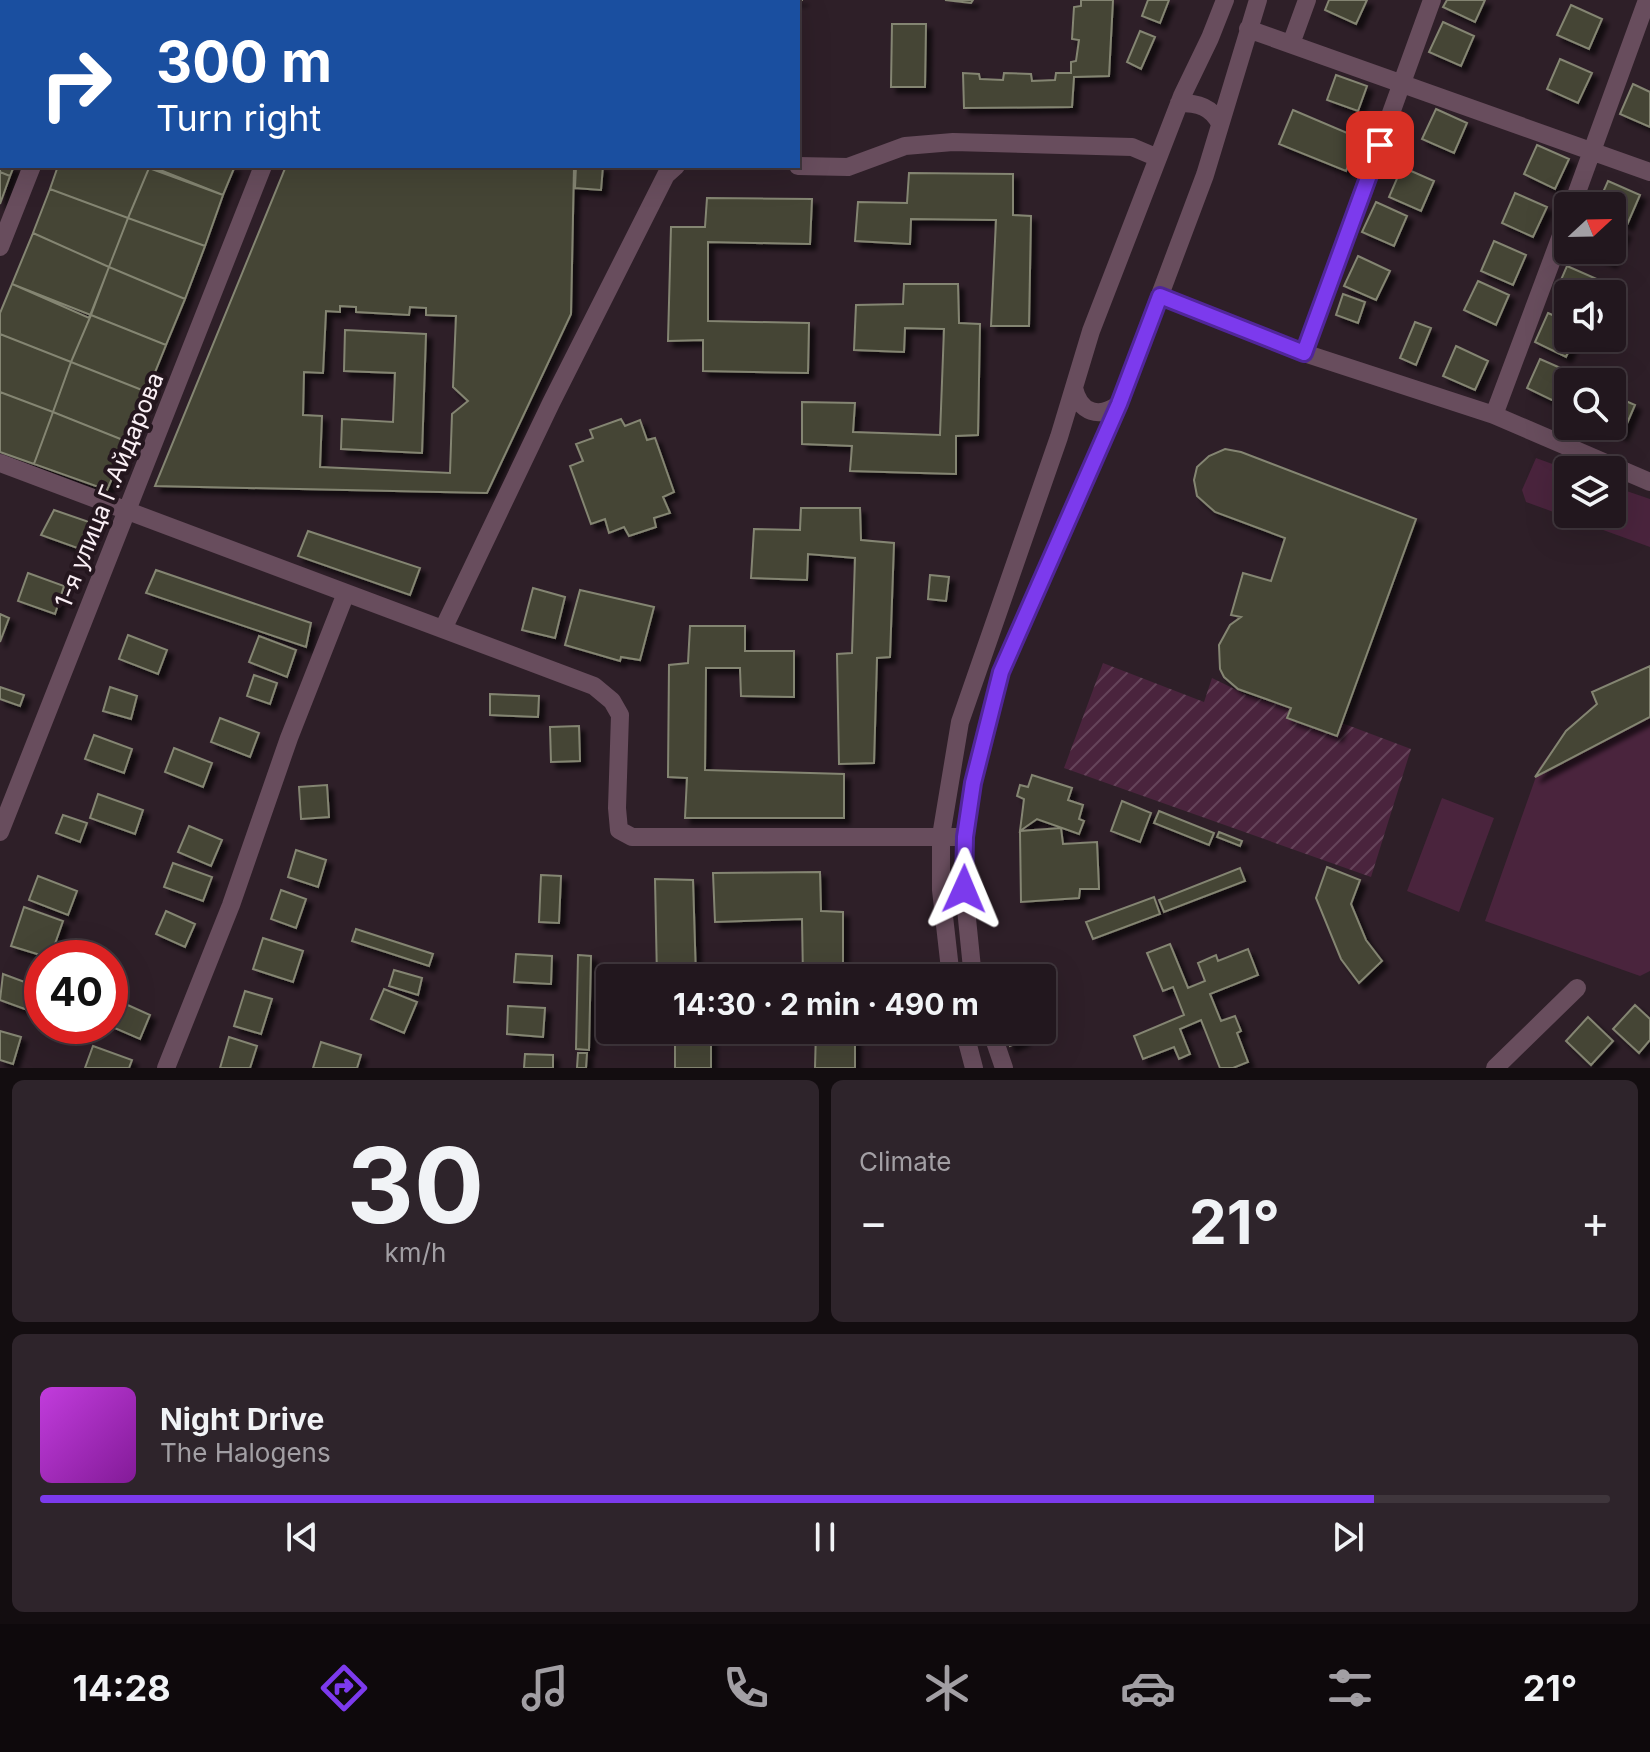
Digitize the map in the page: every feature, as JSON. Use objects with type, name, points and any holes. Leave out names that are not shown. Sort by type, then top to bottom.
[{"type":"street","points":[[949,964],[941,890],[941,836],[960,722],[1091,331],[1179,103],[1225,0]]},
{"type":"street","points":[[972,964],[964,889],[965,837],[973,783],[1001,672],[1119,404],[1205,175],[1258,0]]},
{"type":"street","points":[[1291,44],[1307,0]]},
{"type":"street","points":[[1304,353],[1432,0]]},
{"type":"street","points":[[1577,192],[1647,0]]},
{"type":"street","points":[[1248,29],[1650,172]]},
{"type":"street","points":[[1179,103],[1204,107],[1215,115],[1220,124]]},
{"type":"street","points":[[800,166],[848,167],[905,146],[953,142],[1132,147],[1158,158]]},
{"type":"street","points":[[0,247],[31,168]]},
{"type":"street","name":"1-я улица Г.Айдарова","points":[[0,832],[262,168]]},
{"type":"street","points":[[443,629],[551,403],[666,175],[674,168]]},
{"type":"street","points":[[1494,415],[1554,254]]},
{"type":"street","points":[[1160,296],[1304,353],[1494,415],[1650,482]]},
{"type":"street","points":[[1074,388],[1083,406],[1092,413],[1106,412],[1119,404]]},
{"type":"street","points":[[0,463],[594,686],[612,701],[620,715],[619,830],[632,837],[965,837]]},
{"type":"street","points":[[166,1068],[231,905],[289,738],[346,593]]},
{"type":"street","points":[[1495,1068],[1577,988]]},
{"type":"street","points":[[968,1044],[974,1068]]},
{"type":"street","points":[[996,1044],[1004,1068]]},
{"type":"shaded area","points":[[1536,458],[1554,465],[1554,512],[1526,502],[1522,490]]},
{"type":"shaded area","points":[[1626,491],[1650,499],[1650,547],[1598,528],[1626,528]]},
{"type":"shaded area","points":[[1103,663],[1204,702],[1212,678],[1247,695],[1291,708],[1287,717],[1337,735],[1342,723],[1411,749],[1371,877],[1064,768]]},
{"type":"shaded area","points":[[1650,666],[1650,971],[1640,976],[1485,921],[1539,768],[1566,731],[1597,704],[1592,692]]},
{"type":"shaded area","points":[[1442,798],[1494,818],[1459,912],[1407,891]]},
{"type":"building","points":[[945,0],[973,0],[971,3]]},
{"type":"building","points":[[1081,0],[1113,0],[1109,76],[1074,77],[1072,107],[964,108],[963,73],[979,74],[980,79],[1003,80],[1004,73],[1031,74],[1032,81],[1055,80],[1056,73],[1071,73],[1071,62],[1076,61],[1079,40],[1072,39],[1074,7],[1081,6]]},
{"type":"building","points":[[1148,0],[1169,0],[1160,23],[1142,16]]},
{"type":"building","points":[[1329,0],[1367,0],[1356,24],[1325,10]]},
{"type":"building","points":[[1447,0],[1485,0],[1475,22],[1443,7]]},
{"type":"building","points":[[1571,5],[1602,19],[1589,49],[1557,35]]},
{"type":"building","points":[[1443,22],[1474,36],[1461,66],[1429,52]]},
{"type":"building","points":[[892,24],[926,24],[925,87],[891,87]]},
{"type":"building","points":[[1140,31],[1155,37],[1141,69],[1127,62]]},
{"type":"building","points":[[1560,59],[1592,73],[1578,103],[1547,89]]},
{"type":"building","points":[[1336,75],[1367,86],[1358,111],[1327,100]]},
{"type":"building","points":[[1633,84],[1650,92],[1650,127],[1620,114]]},
{"type":"building","points":[[1436,109],[1467,123],[1454,153],[1422,139]]},
{"type":"building","points":[[1293,110],[1359,138],[1346,171],[1279,144]]},
{"type":"building","points":[[1537,145],[1569,159],[1555,189],[1524,174]]},
{"type":"building","points":[[1402,167],[1434,181],[1421,211],[1389,197]]},
{"type":"building","points":[[0,168],[13,168],[10,176],[0,172]]},
{"type":"building","points":[[57,168],[149,168],[128,218],[50,189]]},
{"type":"building","points":[[149,168],[223,195],[205,246],[128,218]]},
{"type":"building","points":[[155,168],[234,168],[223,195]]},
{"type":"building","points":[[285,168],[574,168],[571,314],[487,493],[155,486]]},
{"type":"building","points":[[576,168],[603,168],[601,190],[575,188]]},
{"type":"building","points":[[0,172],[10,176],[0,204]]},
{"type":"building","points":[[909,173],[1013,174],[1013,215],[1031,216],[1029,326],[991,326],[996,220],[911,219],[910,244],[855,241],[858,202],[907,203]]},
{"type":"building","points":[[1608,181],[1640,195],[1627,225],[1626,192],[1603,192]]},
{"type":"building","points":[[50,189],[128,218],[109,267],[33,233]]},
{"type":"building","points":[[1515,193],[1547,207],[1533,237],[1502,223]]},
{"type":"building","points":[[707,198],[812,199],[810,244],[708,242],[708,321],[809,323],[808,373],[703,371],[703,340],[668,341],[671,227],[705,227]]},
{"type":"building","points":[[1376,202],[1407,216],[1394,246],[1362,232]]},
{"type":"building","points":[[128,218],[205,246],[185,299],[109,267]]},
{"type":"building","points":[[33,233],[109,267],[89,318],[12,284]]},
{"type":"building","points":[[1494,241],[1526,255],[1513,285],[1481,271]]},
{"type":"building","points":[[1358,256],[1390,271],[1376,300],[1344,286]]},
{"type":"building","points":[[1567,266],[1599,280],[1561,280]]},
{"type":"building","points":[[109,267],[185,299],[166,345],[91,315]]},
{"type":"building","points":[[1478,281],[1509,295],[1496,325],[1464,310]]},
{"type":"building","points":[[12,284],[91,315],[71,362],[0,334],[0,313]]},
{"type":"building","points":[[904,284],[958,284],[959,323],[980,324],[978,435],[956,436],[956,474],[850,471],[852,446],[802,444],[802,402],[855,403],[853,432],[940,435],[944,329],[905,328],[904,352],[854,350],[856,305],[903,304]]},
{"type":"building","points":[[1343,294],[1365,302],[1358,323],[1336,315]]},
{"type":"building","points":[[340,306],[356,307],[356,312],[409,315],[410,307],[426,308],[426,315],[456,316],[453,387],[468,401],[452,414],[450,473],[320,467],[322,416],[303,415],[304,372],[323,373],[326,311],[340,312]],"holes":[[[345,330],[426,334],[422,453],[341,449],[342,419],[393,422],[395,373],[344,371]]]},
{"type":"building","points":[[1548,313],[1554,316],[1554,351],[1535,342]]},
{"type":"building","points":[[91,315],[166,345],[147,392],[71,362]]},
{"type":"building","points":[[1415,322],[1431,328],[1416,365],[1400,358]]},
{"type":"building","points":[[0,334],[71,362],[53,412],[0,392]]},
{"type":"building","points":[[1456,346],[1488,361],[1475,390],[1443,376]]},
{"type":"building","points":[[1540,359],[1561,368],[1554,368],[1554,401],[1527,388]]},
{"type":"building","points":[[71,362],[147,392],[128,442],[53,412]]},
{"type":"building","points":[[0,392],[53,412],[34,464],[0,452]]},
{"type":"building","points":[[1626,401],[1635,405],[1626,426]]},
{"type":"building","points":[[53,412],[128,442],[107,490],[34,464]]},
{"type":"building","points":[[621,419],[625,426],[640,420],[647,440],[655,438],[674,492],[663,497],[670,513],[654,518],[656,527],[629,536],[624,527],[609,533],[605,519],[591,524],[570,466],[583,461],[576,444],[593,438],[590,430]]},
{"type":"building","points":[[1225,449],[1241,452],[1416,519],[1337,736],[1287,718],[1291,708],[1238,689],[1220,669],[1219,645],[1230,625],[1241,617],[1231,615],[1243,573],[1271,581],[1285,538],[1215,512],[1197,496],[1194,480],[1197,467],[1209,456]]},
{"type":"building","points":[[801,508],[860,508],[861,540],[894,543],[890,657],[877,658],[874,763],[839,764],[837,654],[852,653],[855,558],[808,554],[807,580],[751,578],[754,529],[800,530]]},
{"type":"building","points":[[54,510],[92,523],[83,550],[41,535]]},
{"type":"building","points":[[308,531],[420,568],[410,595],[298,556]]},
{"type":"building","points":[[156,570],[311,623],[306,647],[146,593]]},
{"type":"building","points":[[28,573],[64,586],[55,614],[18,601]]},
{"type":"building","points":[[930,575],[949,577],[946,601],[928,599]]},
{"type":"building","points":[[533,588],[565,597],[555,638],[522,630]]},
{"type":"building","points":[[580,590],[654,607],[640,660],[621,657],[620,661],[565,645]]},
{"type":"building","points":[[0,614],[9,618],[0,642]]},
{"type":"building","points":[[690,626],[745,626],[745,651],[794,651],[794,697],[741,696],[740,668],[706,668],[705,770],[844,774],[844,818],[685,818],[687,778],[668,777],[669,665],[688,663]]},
{"type":"building","points":[[128,635],[167,650],[158,674],[119,659]]},
{"type":"building","points":[[259,636],[296,650],[287,677],[249,662]]},
{"type":"building","points":[[1650,666],[1650,717],[1535,777],[1566,731],[1597,704],[1592,692]]},
{"type":"building","points":[[254,675],[277,683],[270,704],[247,696]]},
{"type":"building","points":[[0,687],[24,695],[20,706],[0,699]]},
{"type":"building","points":[[110,687],[137,696],[131,719],[103,711]]},
{"type":"building","points":[[490,694],[539,696],[538,717],[490,715]]},
{"type":"building","points":[[220,718],[259,733],[250,757],[211,742]]},
{"type":"building","points":[[579,726],[580,761],[551,762],[550,727]]},
{"type":"building","points":[[94,735],[132,749],[124,773],[85,759]]},
{"type":"building","points":[[174,748],[212,763],[203,787],[165,772]]},
{"type":"building","points":[[1032,775],[1072,788],[1068,800],[1083,805],[1079,819],[1084,821],[1079,834],[1037,819],[1020,831],[1024,799],[1017,796],[1020,785],[1028,787]]},
{"type":"building","points":[[327,785],[329,817],[301,819],[299,787]]},
{"type":"building","points":[[98,794],[143,810],[135,834],[90,818]]},
{"type":"building","points":[[1122,801],[1151,813],[1140,842],[1111,831]]},
{"type":"building","points":[[1159,811],[1214,833],[1209,845],[1154,823]]},
{"type":"building","points":[[63,815],[87,823],[80,842],[56,833]]},
{"type":"building","points":[[189,826],[222,840],[211,866],[178,852]]},
{"type":"building","points":[[1061,828],[1063,844],[1097,842],[1099,889],[1080,889],[1079,898],[1021,902],[1020,831]]},
{"type":"building","points":[[1219,832],[1242,841],[1240,846],[1217,837]]},
{"type":"building","points":[[296,850],[326,860],[318,887],[288,877]]},
{"type":"building","points":[[173,863],[212,877],[203,901],[164,887]]},
{"type":"building","points":[[1327,867],[1360,880],[1351,904],[1366,940],[1382,961],[1359,983],[1341,959],[1316,898]]},
{"type":"building","points":[[1240,868],[1245,881],[1164,912],[1159,900]]},
{"type":"building","points":[[820,872],[821,911],[843,912],[843,964],[803,964],[802,919],[715,922],[713,873]]},
{"type":"building","points":[[541,875],[561,876],[559,923],[539,922]]},
{"type":"building","points":[[38,876],[77,891],[68,915],[29,900]]},
{"type":"building","points":[[655,879],[693,880],[696,964],[657,964]]},
{"type":"building","points":[[281,890],[306,899],[296,928],[271,919]]},
{"type":"building","points":[[1154,897],[1160,914],[1093,939],[1086,922]]},
{"type":"building","points":[[24,907],[63,921],[56,940],[24,940],[24,950],[11,946]]},
{"type":"building","points":[[166,911],[195,924],[185,947],[156,934]]},
{"type":"building","points":[[356,929],[433,954],[429,966],[352,941]]},
{"type":"building","points":[[263,938],[303,951],[293,982],[253,969]]},
{"type":"building","points":[[1170,944],[1188,988],[1205,981],[1198,963],[1216,955],[1218,961],[1248,949],[1258,975],[1210,994],[1221,1021],[1235,1016],[1241,1031],[1237,1033],[1248,1062],[1233,1068],[1220,1068],[1201,1020],[1180,1029],[1190,1054],[1179,1059],[1174,1047],[1143,1059],[1134,1036],[1184,1015],[1173,987],[1163,991],[1147,953]]},
{"type":"building","points":[[516,954],[552,956],[551,984],[514,982]]},
{"type":"building","points":[[578,955],[591,956],[589,1050],[576,1049]]},
{"type":"building","points":[[394,970],[422,978],[418,995],[389,986]]},
{"type":"building","points":[[3,974],[24,982],[24,1009],[0,1000]]},
{"type":"building","points":[[384,989],[417,1002],[404,1033],[371,1019]]},
{"type":"building","points":[[245,991],[272,999],[261,1034],[234,1026]]},
{"type":"building","points":[[128,1005],[150,1015],[140,1039],[128,1034]]},
{"type":"building","points":[[1635,1005],[1650,1019],[1650,1040],[1639,1053],[1613,1029]]},
{"type":"building","points":[[508,1006],[545,1008],[543,1037],[507,1034]]},
{"type":"building","points":[[1588,1017],[1613,1041],[1591,1065],[1566,1041]]},
{"type":"building","points":[[0,1031],[21,1037],[13,1064],[0,1060]]},
{"type":"building","points":[[229,1037],[257,1046],[250,1068],[220,1068]]},
{"type":"building","points":[[321,1042],[361,1055],[357,1068],[313,1068]]},
{"type":"building","points":[[675,1044],[711,1044],[711,1068],[675,1068]]},
{"type":"building","points":[[816,1044],[855,1044],[855,1068],[815,1068]]},
{"type":"building","points":[[93,1046],[132,1060],[129,1068],[85,1068]]},
{"type":"building","points":[[578,1053],[587,1053],[586,1068],[577,1068]]},
{"type":"building","points":[[525,1054],[553,1055],[553,1068],[524,1068]]},
{"type":"route","points":[[964,889],[965,837],[973,783],[1001,672],[1119,404],[1160,296],[1304,353],[1380,145]]}]
